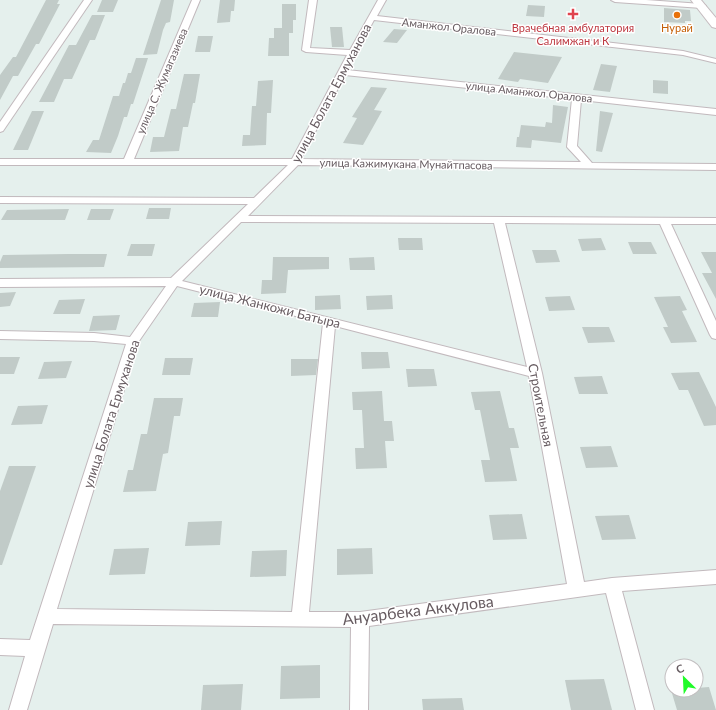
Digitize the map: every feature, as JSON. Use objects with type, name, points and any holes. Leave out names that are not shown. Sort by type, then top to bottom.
[{"type":"street","points":[[0,128],[88,0]]},
{"type":"street","name":"улица С. Жумагазиева","points":[[128,162],[196,0]]},
{"type":"street","points":[[313,0],[306,50],[352,53]]},
{"type":"street","name":"улица Болата Ермуханова","points":[[18,710],[36,648],[133,341],[174,282],[295,162],[352,53],[382,0]]},
{"type":"street","points":[[615,0],[699,3],[716,25]]},
{"type":"street","name":"Аманжол Оралова","points":[[372,18],[683,53],[716,61]]},
{"type":"street","name":"улица Аманжол Оралова","points":[[342,72],[716,112]]},
{"type":"street","points":[[577,97],[572,147],[590,166]]},
{"type":"street","name":"улица Кажимукана Мунайтпасова","points":[[0,162],[295,162],[716,167]]},
{"type":"street","points":[[0,200],[257,201]]},
{"type":"street","points":[[239,218],[716,221]]},
{"type":"street","name":"Строительная","points":[[499,220],[535,373],[576,590]]},
{"type":"street","points":[[664,221],[716,335]]},
{"type":"street","name":"улица Жанкожи Батыра","points":[[0,283],[174,282],[535,373]]},
{"type":"street","points":[[300,620],[329,321]]},
{"type":"street","points":[[0,335],[94,337],[133,341]]},
{"type":"street","name":"Ануарбека Аккулова","points":[[46,616],[360,620],[612,585],[716,577]]},
{"type":"street","points":[[612,585],[645,710]]},
{"type":"street","points":[[359,710],[360,620]]},
{"type":"street","points":[[0,647],[36,648]]},
{"type":"building","points":[[46,0],[59,0],[57,4],[60,4],[39,44],[36,44],[18,76],[13,76],[0,100],[0,75],[13,57],[16,57]]},
{"type":"building","points":[[102,0],[118,0],[113,12],[97,12]]},
{"type":"building","points":[[161,0],[174,0],[170,22],[166,23],[163,30],[157,54],[143,55]]},
{"type":"building","points":[[220,0],[235,0],[234,11],[231,11],[230,22],[217,23]]},
{"type":"building","points":[[282,4],[296,4],[296,20],[293,20],[293,33],[289,33],[289,56],[268,56],[269,38],[274,38],[274,28],[282,28]]},
{"type":"building","points":[[528,5],[545,6],[544,17],[526,16]]},
{"type":"building","name":"Нурай","points":[[664,8],[690,10],[691,21],[685,21],[685,23],[664,22]]},
{"type":"building","points":[[92,15],[105,15],[95,40],[90,40],[72,79],[64,79],[54,102],[39,102],[69,45],[76,45]]},
{"type":"building","points":[[330,27],[342,27],[344,47],[332,47]]},
{"type":"building","points":[[394,29],[407,30],[397,43],[383,42]]},
{"type":"building","points":[[198,36],[213,36],[210,52],[195,52]]},
{"type":"building","points":[[514,52],[562,57],[548,83],[520,79],[518,82],[498,79]]},
{"type":"building","points":[[136,58],[148,58],[133,104],[131,104],[127,117],[124,117],[111,153],[86,152],[93,140],[99,140],[113,96],[119,96],[123,83],[125,83],[128,73],[131,73]]},
{"type":"building","points":[[601,64],[617,66],[610,92],[593,90]]},
{"type":"building","points":[[184,74],[200,74],[195,103],[193,103],[188,127],[183,127],[179,151],[150,152],[153,137],[164,137],[171,109],[176,109]]},
{"type":"building","points":[[273,80],[271,113],[267,113],[266,145],[242,146],[243,135],[250,135],[252,106],[256,106],[258,81]]},
{"type":"building","points":[[653,80],[668,81],[668,94],[653,93]]},
{"type":"building","points":[[371,87],[387,88],[374,110],[382,111],[363,145],[343,143],[357,118],[352,117]]},
{"type":"building","points":[[553,105],[568,107],[561,143],[532,140],[531,148],[516,147],[517,137],[519,137],[521,125],[545,127],[546,122],[552,123]]},
{"type":"building","points":[[32,111],[44,111],[28,150],[13,150]]},
{"type":"building","points":[[600,111],[613,113],[602,152],[596,151]]},
{"type":"building","points":[[149,208],[171,208],[169,219],[146,219]]},
{"type":"building","points":[[69,209],[65,220],[1,220],[7,210]]},
{"type":"building","points":[[91,209],[114,209],[110,220],[87,220]]},
{"type":"building","points":[[398,238],[422,238],[423,250],[399,250]]},
{"type":"building","points":[[601,238],[606,250],[582,251],[578,239]]},
{"type":"building","points":[[628,242],[651,242],[657,254],[633,254]]},
{"type":"building","points":[[131,244],[155,244],[152,256],[127,256]]},
{"type":"building","points":[[532,250],[556,250],[560,262],[536,263]]},
{"type":"building","points":[[701,252],[716,252],[716,299],[702,273],[712,273]]},
{"type":"building","points":[[107,254],[104,267],[0,268],[0,262],[3,255]]},
{"type":"building","points":[[273,257],[329,257],[329,269],[288,270],[286,293],[261,294],[262,280],[272,280]]},
{"type":"building","points":[[374,257],[375,270],[350,270],[349,258]]},
{"type":"building","points":[[16,292],[10,306],[0,307],[0,293]]},
{"type":"building","points":[[340,295],[341,309],[315,310],[315,296]]},
{"type":"building","points":[[392,295],[393,309],[367,310],[366,296]]},
{"type":"building","points":[[570,296],[575,310],[549,311],[545,297]]},
{"type":"building","points":[[680,296],[687,310],[682,311],[697,342],[671,343],[663,327],[668,327],[654,297]]},
{"type":"building","points":[[85,299],[80,314],[53,314],[59,300]]},
{"type":"building","points":[[220,302],[218,317],[191,317],[194,303]]},
{"type":"building","points":[[120,315],[116,330],[89,331],[93,316]]},
{"type":"building","points":[[582,327],[609,327],[615,342],[588,343]]},
{"type":"building","points":[[361,352],[388,352],[390,368],[362,369]]},
{"type":"building","points":[[0,357],[20,357],[14,374],[0,374]]},
{"type":"building","points":[[165,358],[193,358],[190,375],[162,375]]},
{"type":"building","points":[[291,359],[318,359],[316,375],[291,376]]},
{"type":"building","points":[[72,361],[66,378],[38,379],[44,362]]},
{"type":"building","points":[[406,369],[434,369],[437,386],[408,387]]},
{"type":"building","points":[[699,372],[716,407],[716,425],[704,426],[688,390],[679,390],[671,373]]},
{"type":"building","points":[[602,376],[608,394],[579,394],[574,377]]},
{"type":"building","points":[[382,391],[384,421],[392,421],[394,441],[385,441],[387,468],[356,469],[355,448],[364,448],[362,410],[353,410],[352,392]]},
{"type":"building","points":[[500,391],[509,428],[514,428],[519,448],[510,448],[517,481],[485,482],[481,460],[490,460],[480,410],[475,410],[471,392]]},
{"type":"building","points":[[154,398],[183,398],[180,416],[174,416],[168,453],[163,454],[156,491],[123,492],[128,470],[133,470],[141,434],[147,434]]},
{"type":"building","points":[[48,405],[42,424],[11,425],[18,406]]},
{"type":"building","points":[[611,446],[618,467],[586,468],[580,447]]},
{"type":"building","points":[[9,466],[36,466],[2,565],[0,565],[0,491]]},
{"type":"building","points":[[522,514],[527,539],[493,540],[489,515]]},
{"type":"building","points":[[629,515],[636,539],[602,540],[595,516]]},
{"type":"building","points":[[222,521],[220,545],[185,546],[188,522]]},
{"type":"building","points":[[149,548],[145,574],[109,575],[114,549]]},
{"type":"building","points":[[372,548],[373,574],[337,575],[337,549]]},
{"type":"building","points":[[287,550],[286,576],[250,577],[252,551]]},
{"type":"building","points":[[320,665],[320,698],[280,699],[281,666]]},
{"type":"building","points":[[604,679],[612,710],[571,710],[565,680]]},
{"type":"building","points":[[243,684],[241,710],[201,710],[203,685]]},
{"type":"building","points":[[704,687],[709,687],[716,710],[677,710],[673,698],[704,698]]},
{"type":"building","points":[[462,698],[464,710],[423,710],[422,699]]},
{"type":"place","name":"Врачебная амбулатория Салимжан и К","points":[[573,14]]},
{"type":"place","name":"Нурай","points":[[677,15]]}]
